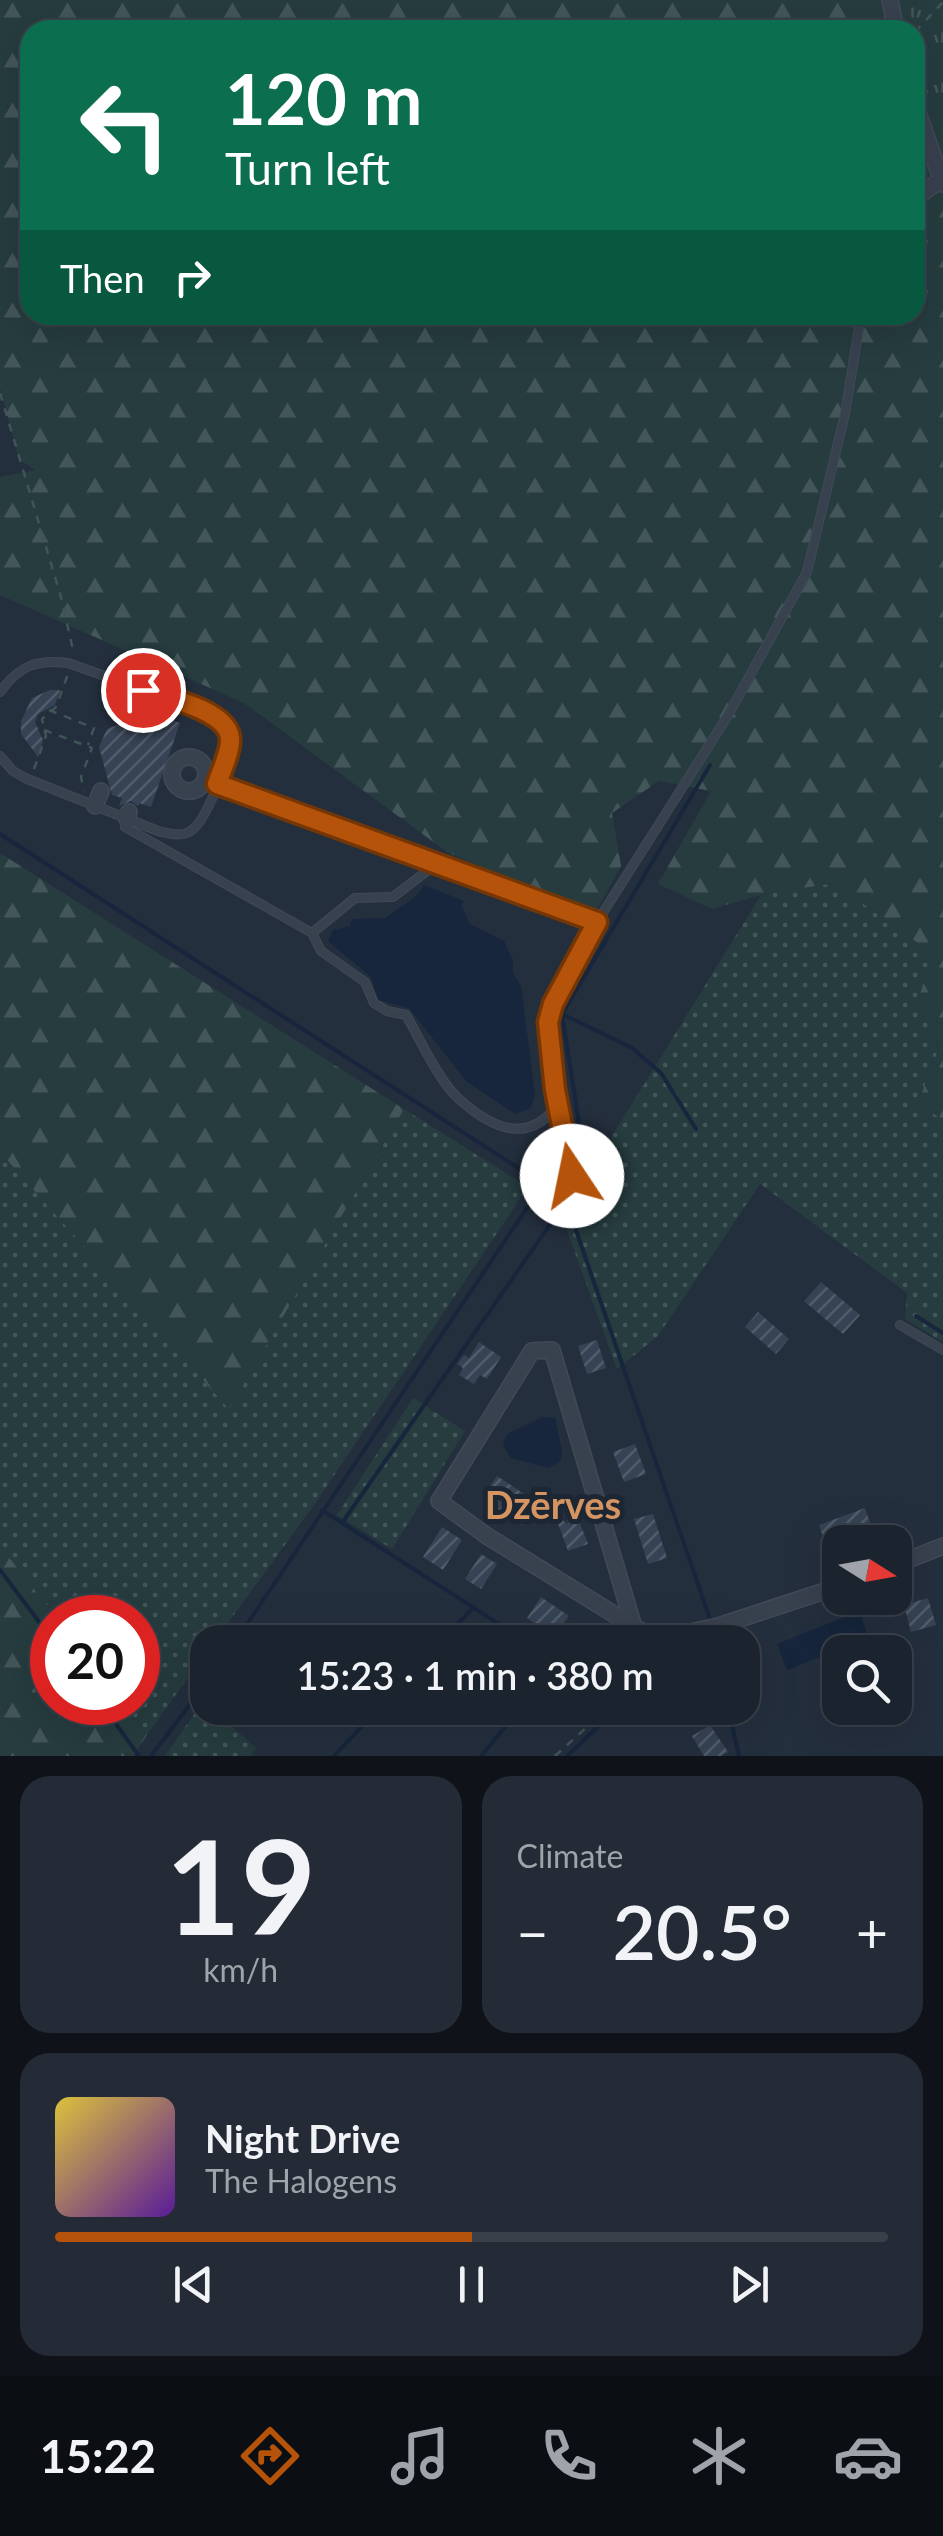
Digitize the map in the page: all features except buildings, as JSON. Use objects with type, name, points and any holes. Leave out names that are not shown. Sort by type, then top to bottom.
[{"type":"street","points":[[925,133],[942,182]]},
{"type":"street","points":[[552,1350],[639,1629],[486,1536],[439,1501],[532,1351],[552,1350]]},
{"type":"street","points":[[912,1559],[943,1546]]},
{"type":"street","points":[[721,1625],[822,1592]]},
{"type":"lane","points":[[572,1176],[548,1022],[553,1004],[597,922],[727,717],[807,572],[845,414],[859,325]]},
{"type":"lane","points":[[0,692],[26,664],[48,660],[70,663],[215,715],[225,725],[230,744],[211,782],[204,819],[186,834],[158,832],[96,801],[30,780],[14,772],[0,756]]},
{"type":"lane","points":[[211,782],[597,922]]},
{"type":"lane","points":[[128,816],[124,828],[312,933],[321,951],[365,982],[374,1003],[387,1012],[406,1015],[460,1100],[505,1128],[518,1130],[546,1120],[558,1104]]},
{"type":"lane","points":[[312,933],[356,898],[394,897],[436,864]]},
{"type":"lane","points":[[900,1324],[943,1350]]},
{"type":"path","points":[[925,21],[943,2]]},
{"type":"path","points":[[0,392],[74,648],[56,707],[42,719],[46,736],[30,780]]},
{"type":"path","points":[[48,710],[94,728],[88,746]]},
{"type":"path","points":[[42,730],[92,748],[82,777],[83,789],[96,801]]},
{"type":"path","points":[[555,1756],[589,1725]]},
{"type":"green space","points":[[0,0],[943,0],[943,1120],[918,1103],[939,1048],[918,1002],[932,953],[834,883],[761,895],[712,909],[658,884],[711,791],[659,781],[612,813],[621,866],[594,915],[447,852],[244,703],[0,595],[0,477],[35,470],[19,459],[0,388]]},
{"type":"green space","points":[[907,0],[943,0],[943,135],[925,68],[925,20],[912,20]]},
{"type":"green space","points":[[0,853],[404,1109],[229,1409],[0,1152]]},
{"type":"green space","points":[[834,883],[933,953],[918,1002],[939,1048],[918,1103],[943,1120],[943,1342],[905,1319],[907,1293],[760,1184],[658,1336],[617,1369],[562,1217],[761,895]]},
{"type":"green space","points":[[404,1109],[528,1187],[314,1505],[226,1625],[190,1625],[190,1675],[160,1717],[160,1595],[39,1595],[0,1546],[0,1152],[229,1409]]},
{"type":"green space","points":[[413,1398],[465,1431],[392,1549],[337,1515]]},
{"type":"green space","points":[[0,1546],[39,1595],[30,1595],[30,1725],[139,1725],[147,1735],[133,1756],[0,1756]]},
{"type":"green space","points":[[190,1720],[190,1725],[230,1725],[256,1748],[251,1756],[165,1756]]},
{"type":"green space","points":[[139,1725],[154,1725],[147,1735]]},
{"type":"water","points":[[424,885],[464,901],[461,905],[470,924],[504,941],[521,986],[535,1094],[531,1108],[515,1114],[466,1081],[409,1008],[378,1000],[371,977],[328,941],[333,930],[350,926],[352,919],[386,918]]},
{"type":"water","points":[[543,1417],[555,1418],[561,1461],[549,1468],[511,1458],[503,1445],[507,1434]]},
{"type":"water","points":[[850,1615],[861,1615],[867,1635],[822,1635],[822,1656],[787,1670],[777,1644]]},
{"type":"waterway","points":[[583,1149],[562,1014],[710,765]]},
{"type":"waterway","points":[[0,834],[543,1184],[246,1625]]},
{"type":"waterway","points":[[564,1015],[632,1048],[661,1073],[696,1129]]},
{"type":"waterway","points":[[566,1201],[711,1622]]},
{"type":"waterway","points":[[342,1523],[565,1203]]},
{"type":"waterway","points":[[916,1316],[943,1333]]},
{"type":"waterway","points":[[322,1510],[501,1625]]},
{"type":"waterway","points":[[0,1570],[30,1610]]},
{"type":"waterway","points":[[456,1625],[473,1608]]},
{"type":"waterway","points":[[151,1756],[190,1705]]},
{"type":"waterway","points":[[117,1725],[139,1756]]},
{"type":"waterway","points":[[334,1756],[363,1725]]},
{"type":"waterway","points":[[481,1756],[507,1725]]},
{"type":"waterway","points":[[567,1756],[600,1725]]},
{"type":"waterway","points":[[732,1725],[739,1756]]},
{"type":"district","name":"Dzērves","points":[[553,1506]]},
{"type":"route","points":[[143,690],[215,715],[225,725],[230,744],[217,784],[597,922],[553,1004],[548,1022],[555,1090],[572,1176]]}]
